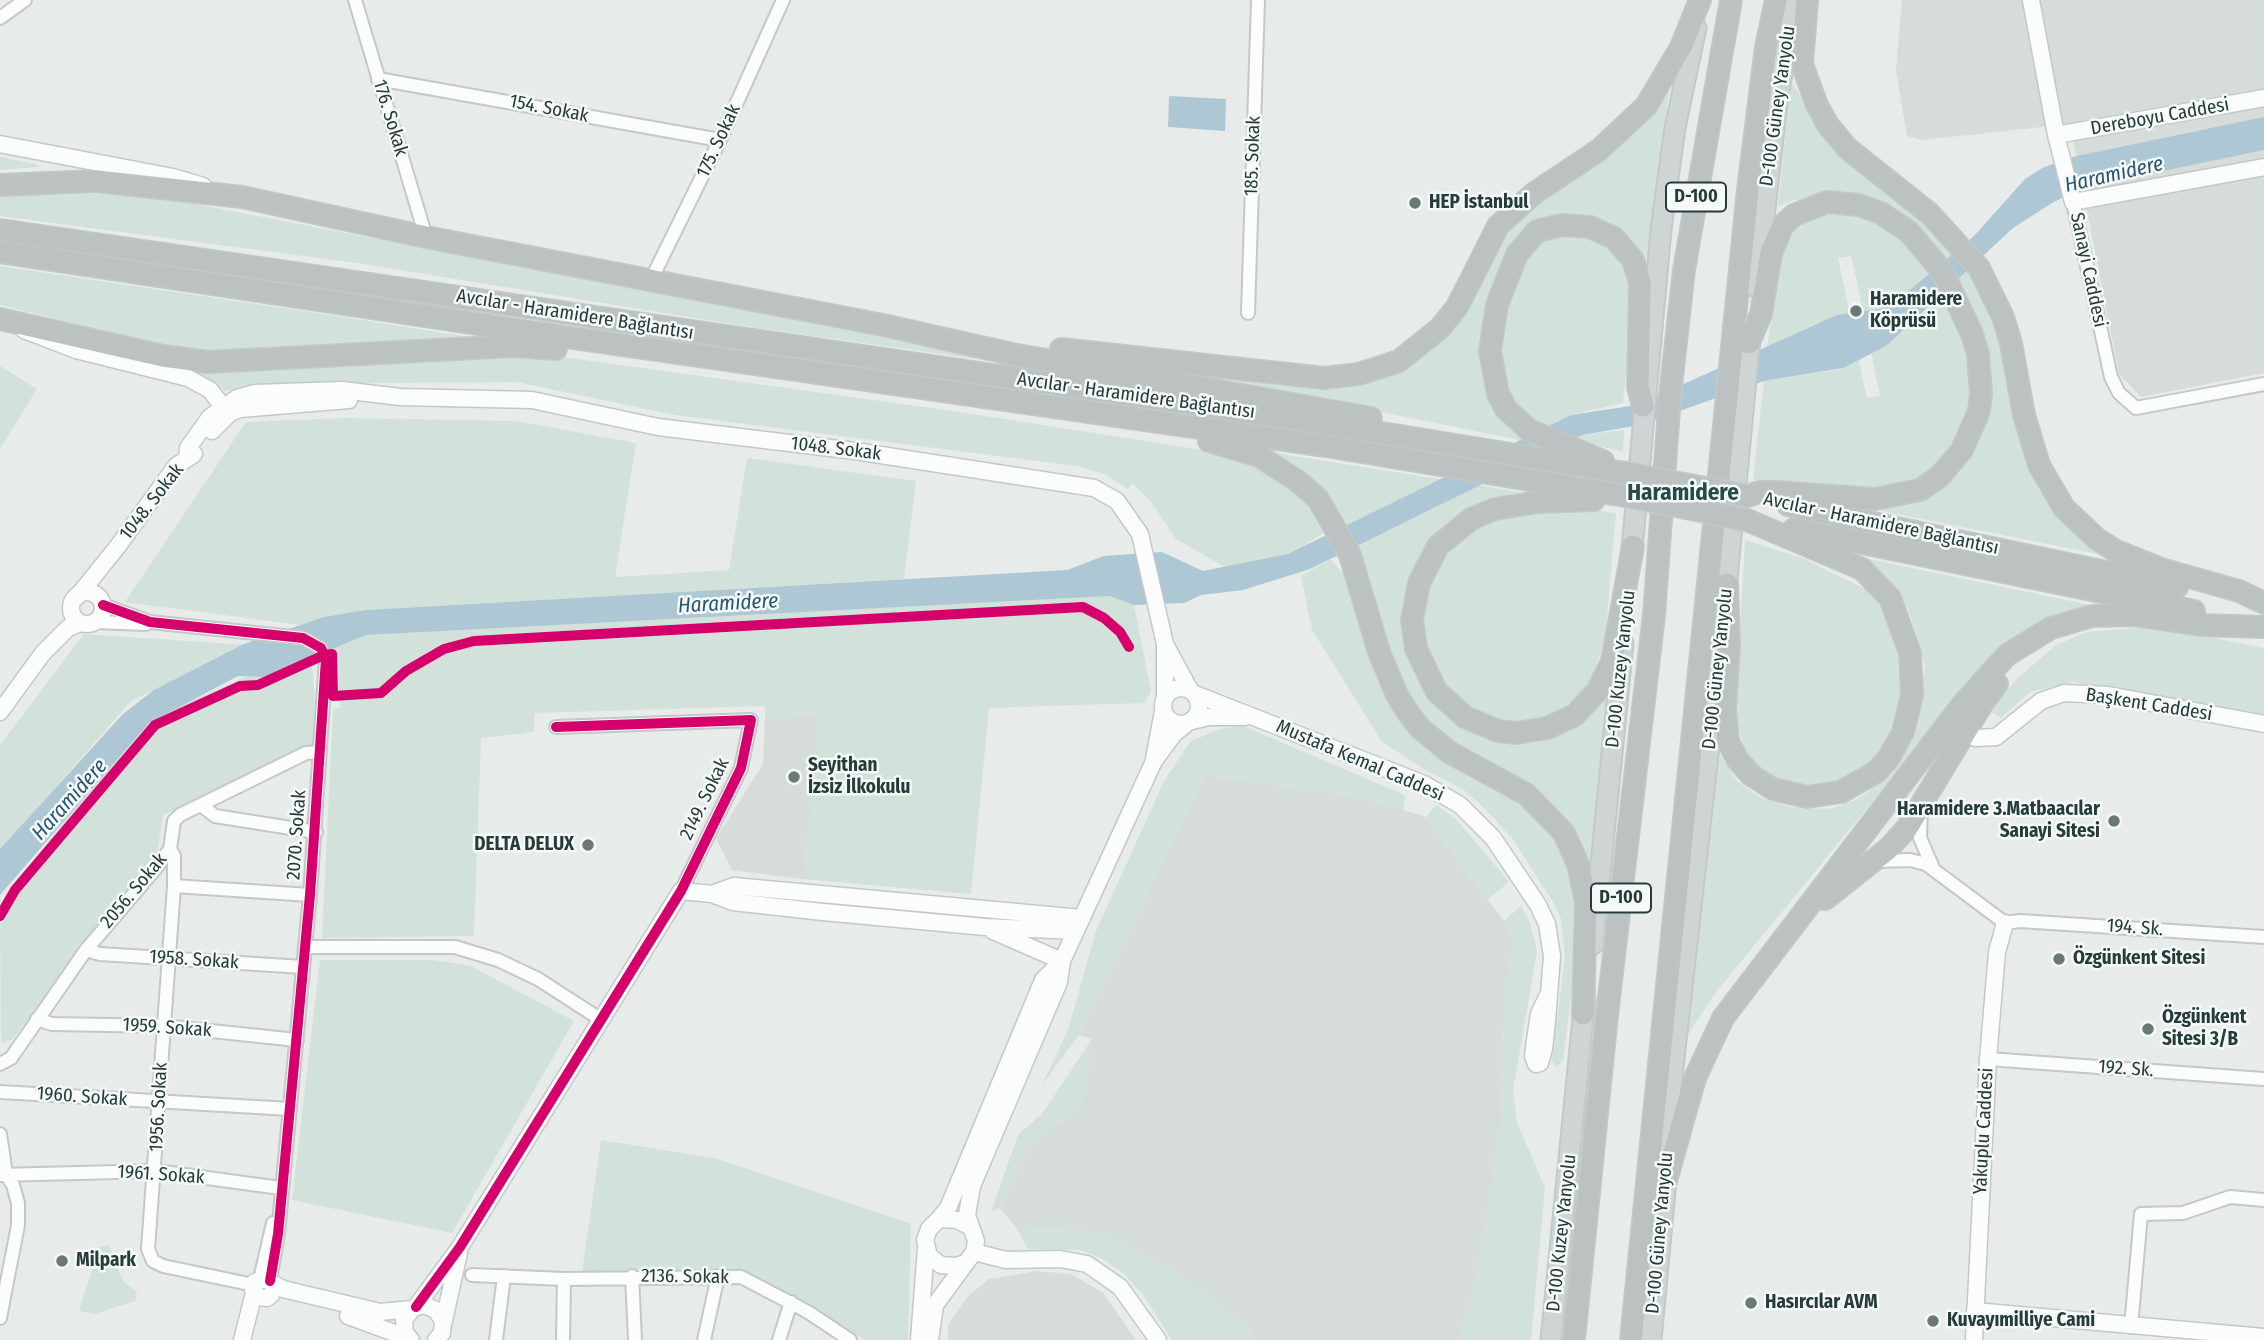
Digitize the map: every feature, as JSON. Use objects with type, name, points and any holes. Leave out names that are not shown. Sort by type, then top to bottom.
[{"type":"highway","points":[[883,325],[1304,377],[1345,376],[1381,369],[1419,347],[1440,328],[1457,307],[1498,226],[1515,209],[1599,150],[1646,106],[1681,47],[1702,0]]},
{"type":"highway","name":"D-100","points":[[1574,1340],[1610,988],[1654,615],[1669,408],[1682,282],[1731,0]]},
{"type":"highway","name":"D-100","points":[[1631,1340],[1748,190],[1766,47],[1776,0]]},
{"type":"highway","points":[[1807,0],[1802,64],[1817,105],[1828,125],[1847,148],[1930,214],[1979,268],[2003,317],[2011,343],[2024,415],[2039,465],[2064,508],[2097,539],[2116,551],[2161,569],[2239,591],[2264,605]]},
{"type":"highway","points":[[0,186],[109,181],[242,197],[426,237],[883,325],[1012,354],[1357,414],[1481,449]]},
{"type":"highway","points":[[1748,496],[1759,492],[1875,499],[1920,490],[1939,477],[1962,450],[1979,411],[1981,393],[1978,354],[1972,334],[1962,307],[1942,271],[1909,232],[1881,213],[1859,205],[1827,202],[1794,215],[1783,225],[1771,253],[1760,314],[1749,343]]},
{"type":"highway","points":[[1626,474],[1529,430],[1506,410],[1498,394],[1490,351],[1497,305],[1517,254],[1537,231],[1562,225],[1590,227],[1614,238],[1633,260],[1640,282],[1638,387],[1643,406]]},
{"type":"highway","name":"Avcılar - Haramidere Bağlantısı","points":[[0,229],[1481,449],[1748,496],[2264,605]]},
{"type":"highway","name":"Avcılar - Haramidere Bağlantısı","points":[[0,252],[1375,453],[1625,496],[2264,626]]},
{"type":"highway","points":[[5,320],[163,356],[208,362],[530,346],[703,367],[756,364]]},
{"type":"highway","points":[[1078,411],[1117,426],[1211,442],[1259,456],[1299,482],[1318,499],[1350,555],[1386,670],[1409,714],[1426,734],[1449,752],[1526,794],[1556,822],[1567,839],[1578,864],[1586,902],[1583,1014]]},
{"type":"highway","points":[[1625,496],[1495,509],[1471,519],[1451,532],[1438,546],[1419,583],[1412,620],[1416,649],[1437,692],[1465,717],[1498,731],[1516,733],[1547,729],[1575,715],[1598,690],[1612,661],[1633,546]]},
{"type":"highway","points":[[1727,584],[1729,645],[1726,710],[1728,741],[1737,759],[1751,775],[1773,789],[1807,796],[1840,792],[1876,772],[1888,759],[1903,732],[1912,695],[1910,653],[1891,598],[1862,569],[1747,520]]},
{"type":"highway","points":[[1666,1181],[1674,1147],[1705,1054],[1723,1018],[1989,674],[2029,640],[2068,621],[2116,614],[2211,626],[2264,626]]},
{"type":"highway","points":[[1768,958],[1810,911],[1871,862],[1907,828],[1923,806],[1983,701],[2007,672],[2068,621]]},
{"type":"main road","name":"D-100 Kuzey Yanyolu","points":[[1551,1340],[1583,1014],[1598,903],[1633,546],[1643,406],[1671,155],[1702,0]]},
{"type":"main road","name":"D-100 Güney Yanyolu","points":[[1651,1340],[1666,1181],[1671,1085],[1727,584],[1749,343],[1776,110],[1795,0]]},
{"type":"main road","name":"Sanayi Caddesi","points":[[2031,0],[2056,135],[2073,202]]},
{"type":"main road","name":"Dereboyu Caddesi","points":[[2056,135],[2264,99]]},
{"type":"main road","points":[[0,144],[173,177],[242,197]]},
{"type":"main road","points":[[2073,202],[2264,167]]},
{"type":"main road","points":[[5,320],[49,342],[188,378],[210,390],[225,410]]},
{"type":"main road","name":"1048. Sokak","points":[[118,546],[176,466],[187,458],[188,448],[225,410],[246,395],[309,389],[400,397],[532,400],[658,427],[855,451],[1094,488],[1117,501],[1140,534],[1164,644],[1164,704]]},
{"type":"main road","points":[[0,712],[43,653],[75,599],[118,546]]},
{"type":"main road","points":[[43,653],[68,628],[88,623],[102,612],[103,575],[118,546]]},
{"type":"main road","points":[[88,623],[72,613],[75,599],[87,592],[101,602]]},
{"type":"main road","name":"1048. Sokak","points":[[1164,644],[1192,692]]},
{"type":"main road","points":[[930,1340],[935,1305],[969,1257],[976,1241],[967,1202],[972,1186],[1059,982],[1062,961],[1154,761],[1173,735],[1199,712],[1192,692],[1174,690],[1164,704],[1154,761]]},
{"type":"main road","name":"Mustafa Kemal Caddesi","points":[[1192,692],[1251,718],[1424,785],[1460,804],[1476,819],[1538,905],[1547,924],[1552,956],[1549,993]]},
{"type":"main road","name":"Başkent Caddesi","points":[[1966,731],[1975,738],[1996,737],[2033,706],[2064,693],[2108,695],[2264,724]]},
{"type":"main road","points":[[1164,704],[1175,724],[1189,723]]},
{"type":"main road","name":"Mustafa Kemal Caddesi","points":[[1189,723],[1209,717],[1251,718]]},
{"type":"main road","points":[[712,894],[734,886],[1079,925]]},
{"type":"main road","points":[[409,1339],[404,1320],[460,1247],[681,891],[712,894],[733,902],[985,927],[1079,925]]},
{"type":"main road","name":"Yakuplu Caddesi","points":[[1974,1340],[1988,1059],[1997,952],[2006,923]]},
{"type":"main road","points":[[985,927],[1062,961]]},
{"type":"main road","points":[[919,1340],[929,1229],[948,1208],[1043,980],[1062,961]]},
{"type":"main road","points":[[939,1219],[957,1220],[971,1227]]},
{"type":"main road","points":[[441,1335],[460,1247]]},
{"type":"main road","points":[[926,1248],[929,1256],[941,1265],[957,1266],[969,1257],[1006,1260],[1060,1259],[1087,1265],[1119,1287],[1158,1340]]},
{"type":"main road","points":[[264,1288],[380,1312],[425,1306],[436,1310],[441,1335]]},
{"type":"main road","points":[[264,1288],[370,1321],[409,1339]]},
{"type":"main road","points":[[242,1340],[264,1288]]},
{"type":"main road","points":[[254,1340],[264,1288]]},
{"type":"main road","points":[[1975,1311],[2264,1337]]},
{"type":"street","points":[[0,18],[25,0]]},
{"type":"street","name":"176. Sokak","points":[[355,0],[426,237]]},
{"type":"street","name":"175. Sokak","points":[[651,280],[720,140],[783,0]]},
{"type":"street","name":"185. Sokak","points":[[1248,313],[1258,0]]},
{"type":"street","name":"154. Sokak","points":[[378,79],[720,140]]},
{"type":"street","name":"Sanayi Caddesi","points":[[2073,202],[2111,377],[2119,393],[2136,408],[2264,384]]},
{"type":"street","points":[[101,602],[150,622]]},
{"type":"street","points":[[88,623],[130,625],[150,622]]},
{"type":"street","name":"2070. Sokak","points":[[150,622],[303,638],[321,648],[326,659],[327,676],[318,752],[316,832],[278,1234],[264,1288]]},
{"type":"street","name":"2149. Sokak","points":[[556,727],[751,720],[741,768],[681,891]]},
{"type":"street","name":"2056. Sokak","points":[[0,1064],[11,1058],[86,950],[170,849],[174,821],[306,753],[318,752]]},
{"type":"street","points":[[201,805],[215,816],[316,832]]},
{"type":"street","points":[[1923,806],[1920,838],[1934,871]]},
{"type":"street","name":"1956. Sokak","points":[[170,849],[174,856],[174,886],[156,1171],[148,1250],[153,1261],[163,1266],[264,1288]]},
{"type":"street","points":[[1871,862],[1910,860],[1926,864],[2006,923]]},
{"type":"street","points":[[174,886],[310,895]]},
{"type":"street","name":"194. Sk.","points":[[2006,923],[2020,921],[2264,937]]},
{"type":"street","points":[[305,947],[455,947],[498,960],[538,979],[600,1019]]},
{"type":"street","name":"1958. Sokak","points":[[86,950],[100,954],[303,967]]},
{"type":"street","name":"1959. Sokak","points":[[37,1019],[52,1024],[164,1026],[297,1040]]},
{"type":"street","name":"192. Sk.","points":[[1988,1059],[2264,1079]]},
{"type":"street","name":"1960. Sokak","points":[[0,1092],[290,1109]]},
{"type":"street","points":[[0,1134],[3,1175],[13,1185],[18,1203],[18,1226],[0,1318]]},
{"type":"street","name":"1961. Sokak","points":[[3,1175],[156,1171],[280,1194]]},
{"type":"street","points":[[2131,1327],[2141,1214],[2183,1213],[2230,1198],[2264,1200]]},
{"type":"street","name":"2136. Sokak","points":[[472,1275],[564,1279],[632,1276],[741,1277],[791,1302],[850,1340]]},
{"type":"street","points":[[496,1340],[503,1276]]},
{"type":"street","points":[[632,1276],[635,1340]]},
{"type":"street","points":[[704,1340],[718,1276]]},
{"type":"street","points":[[563,1340],[564,1279]]},
{"type":"street","points":[[779,1340],[791,1302]]},
{"type":"shaded area","points":[[1902,0],[2264,0],[2264,373],[2141,397],[2119,374],[2070,124],[1922,140],[1907,136],[1896,71]]},
{"type":"shaded area","points":[[1793,83],[1820,133],[1930,226],[1966,264],[1981,291],[2000,341],[2023,453],[2039,490],[2063,521],[2098,554],[1881,511],[1917,500],[1981,430],[1963,291],[1860,195],[1828,192],[1799,201],[1796,199],[1778,207]]},
{"type":"shaded area","points":[[1669,92],[1645,265],[1627,238],[1611,223],[1589,215],[1547,217],[1532,224],[1482,333],[1483,371],[1488,394],[1529,442],[1163,368],[1309,386],[1370,382],[1401,371],[1423,357],[1448,335],[1469,308],[1507,230],[1543,197],[1613,152]]},
{"type":"shaded area","points":[[0,157],[36,164],[38,167],[0,170]]},
{"type":"shaded area","points":[[125,193],[170,199],[1048,369],[750,327],[364,264],[0,216],[0,196]]},
{"type":"shaded area","points":[[1847,213],[1872,221],[1902,238],[1925,263],[1957,314],[1970,364],[1971,406],[1945,463],[1910,485],[1834,492],[1753,479],[1764,381],[1842,369],[1858,357],[1867,398],[1880,396],[1869,342],[1898,334],[1939,298],[1924,283],[1899,301],[1864,315],[1851,256],[1838,258],[1850,314],[1767,348],[1781,255],[1795,230],[1818,215]]},
{"type":"shaded area","points":[[1555,233],[1586,235],[1611,246],[1631,284],[1633,296],[1623,403],[1570,415],[1581,435],[1624,430],[1623,452],[1587,443],[1531,420],[1513,405],[1497,362],[1510,284],[1539,240]]},
{"type":"shaded area","points":[[0,266],[475,338],[227,355],[185,351],[0,305]]},
{"type":"shaded area","points":[[534,353],[953,411],[1228,454],[1278,479],[1304,500],[1323,533],[1293,554],[1226,568],[1176,539],[1152,503],[1132,483],[1128,489],[1105,474],[1077,466],[675,415],[517,382],[255,384],[226,391],[190,369]]},
{"type":"shaded area","points":[[0,366],[37,389],[0,449]]},
{"type":"shaded area","points":[[346,418],[516,421],[636,443],[615,577],[729,570],[747,458],[916,481],[904,579],[366,610],[300,625],[125,602],[246,422]]},
{"type":"shaded area","points":[[1276,453],[1526,493],[1495,498],[1468,508],[1442,527],[1419,558],[1407,592],[1449,717],[1481,736],[1503,742],[1525,742],[1550,737],[1609,688],[1590,860],[1564,819],[1433,729],[1401,687],[1318,487]],"holes":[[[1430,485],[1439,506],[1364,541],[1355,521]]]},
{"type":"shaded area","points":[[1585,509],[1616,513],[1605,641],[1591,679],[1576,698],[1551,717],[1522,725],[1499,723],[1474,715],[1434,679],[1418,628],[1429,576],[1438,558],[1483,523],[1519,513]]},
{"type":"shaded area","points":[[1745,540],[1802,558],[1875,594],[1889,617],[1903,652],[1899,713],[1887,742],[1872,761],[1847,778],[1822,788],[1795,788],[1771,780],[1747,756],[1735,717]]},
{"type":"shaded area","points":[[1864,558],[2095,606],[2034,628],[2010,641],[1988,661],[1716,992],[1687,1036],[1720,755],[1738,782],[1761,798],[1790,807],[1829,809],[1853,801],[1870,791],[1912,741],[1925,666],[1918,638],[1908,609],[1893,587]]},
{"type":"shaded area","points":[[1331,559],[1347,579],[1369,658],[1398,719],[1426,748],[1524,804],[1557,837],[1572,869],[1579,935],[1563,1060],[1557,1067],[1552,1061],[1565,957],[1561,919],[1555,905],[1512,838],[1486,810],[1463,789],[1429,772],[1382,742],[1312,630],[1301,576]]},
{"type":"shaded area","points":[[1109,596],[1134,605],[1151,691],[1145,703],[989,708],[971,894],[802,879],[819,714],[765,719],[765,706],[534,713],[534,732],[481,738],[474,936],[322,938],[333,709],[341,707],[334,648],[366,635]]},
{"type":"shaded area","points":[[2154,626],[2264,648],[2264,717],[2073,682],[2030,692],[2001,718],[1990,711],[2018,678],[2056,645],[2087,632]]},
{"type":"shaded area","points":[[84,634],[248,645],[131,701],[0,851],[0,745]]},
{"type":"shaded area","points":[[299,654],[312,663],[318,742],[163,815],[157,853],[12,1040],[1,1043],[0,905],[72,811],[156,716]]},
{"type":"shaded area","points":[[820,714],[802,879],[732,870],[716,838],[763,764],[765,719]]},
{"type":"shaded area","points":[[1241,725],[1405,795],[1403,810],[1364,798],[1205,775],[1079,1035],[1042,1085],[1068,1030],[1096,931],[1164,781],[1190,742],[1214,731]]},
{"type":"shaded area","points":[[1205,775],[1364,798],[1426,817],[1504,921],[1513,940],[1506,981],[1499,1128],[1477,1278],[1457,1340],[1256,1340],[1246,1324],[1106,1233],[1015,1226],[1000,1208],[1028,1149],[1084,1103],[1092,1039],[1079,1035]]},
{"type":"shaded area","points":[[1436,805],[1456,819],[1509,882],[1488,899],[1426,817]]},
{"type":"shaded area","points":[[1521,906],[1530,923],[1537,951],[1513,1090],[1517,1122],[1545,1188],[1531,1340],[1457,1340],[1477,1278],[1499,1128],[1506,981],[1513,940],[1504,921]]},
{"type":"shaded area","points":[[320,960],[433,960],[471,966],[574,1021],[452,1233],[292,1200]]},
{"type":"shaded area","points":[[1092,1039],[1084,1103],[1028,1149],[1000,1208],[991,1212],[1018,1135],[1042,1114]]},
{"type":"shaded area","points":[[601,1140],[718,1159],[911,1224],[908,1340],[865,1340],[742,1272],[582,1272]]},
{"type":"shaded area","points":[[1015,1226],[1106,1233],[1170,1266],[1246,1324],[1256,1340],[1172,1340],[1143,1295],[1124,1274],[1103,1259],[1080,1250],[1028,1249]]},
{"type":"shaded area","points":[[109,1245],[123,1281],[137,1292],[135,1301],[95,1314],[79,1311],[99,1247]]},
{"type":"shaded area","points":[[1037,1271],[1071,1274],[1103,1293],[1136,1340],[948,1340],[948,1325],[968,1296],[989,1279]]},
{"type":"water","points":[[1169,96],[1226,99],[1225,131],[1168,127]]},
{"type":"water","points":[[2264,117],[2264,150],[2081,188],[2052,203],[2013,228],[1886,346],[1843,368],[1764,381],[1640,425],[1582,435],[1310,569],[1243,590],[1201,595],[1184,603],[1134,605],[1109,596],[366,635],[264,677],[238,676],[149,723],[0,895],[0,849],[123,714],[154,690],[244,644],[324,617],[366,610],[1067,570],[1104,556],[1162,552],[1203,571],[1288,554],[1571,415],[1637,405],[1837,315],[1879,309],[1898,300],[1974,236],[2025,179],[2042,168],[2072,157]]},
{"type":"cycle path","points":[[103,605],[150,622],[303,638],[321,648],[326,659],[310,895],[278,1234],[270,1281]]},
{"type":"cycle path","points":[[0,916],[15,890],[155,725],[240,686],[258,685],[324,655],[332,654],[333,696],[381,693],[406,671],[444,649],[474,641],[1083,607],[1104,618],[1120,632],[1129,647]]},
{"type":"cycle path","points":[[416,1307],[460,1247],[681,891],[741,768],[751,720],[556,727]]},
{"type":"place","name":"HEP İstanbul","points":[[1415,203]]},
{"type":"place","name":"Haramidere Köprüsü","points":[[1856,311]]},
{"type":"place","name":"Seyithan İzsiz İlkokulu","points":[[794,777]]},
{"type":"place","name":"Haramidere 3.Matbaacılar Sanayi Sitesi","points":[[2114,821]]},
{"type":"place","name":"DELTA DELUX","points":[[588,845]]},
{"type":"place","name":"Özgünkent Sitesi","points":[[2059,959]]},
{"type":"place","name":"Özgünkent Sitesi 3/B","points":[[2148,1029]]},
{"type":"place","name":"Milpark","points":[[62,1261]]},
{"type":"place","name":"Hasırcılar AVM","points":[[1751,1303]]},
{"type":"place","name":"Kuvayımilliye Cami","points":[[1933,1321]]},
{"type":"district","name":"Haramidere","points":[[1683,494]]}]
